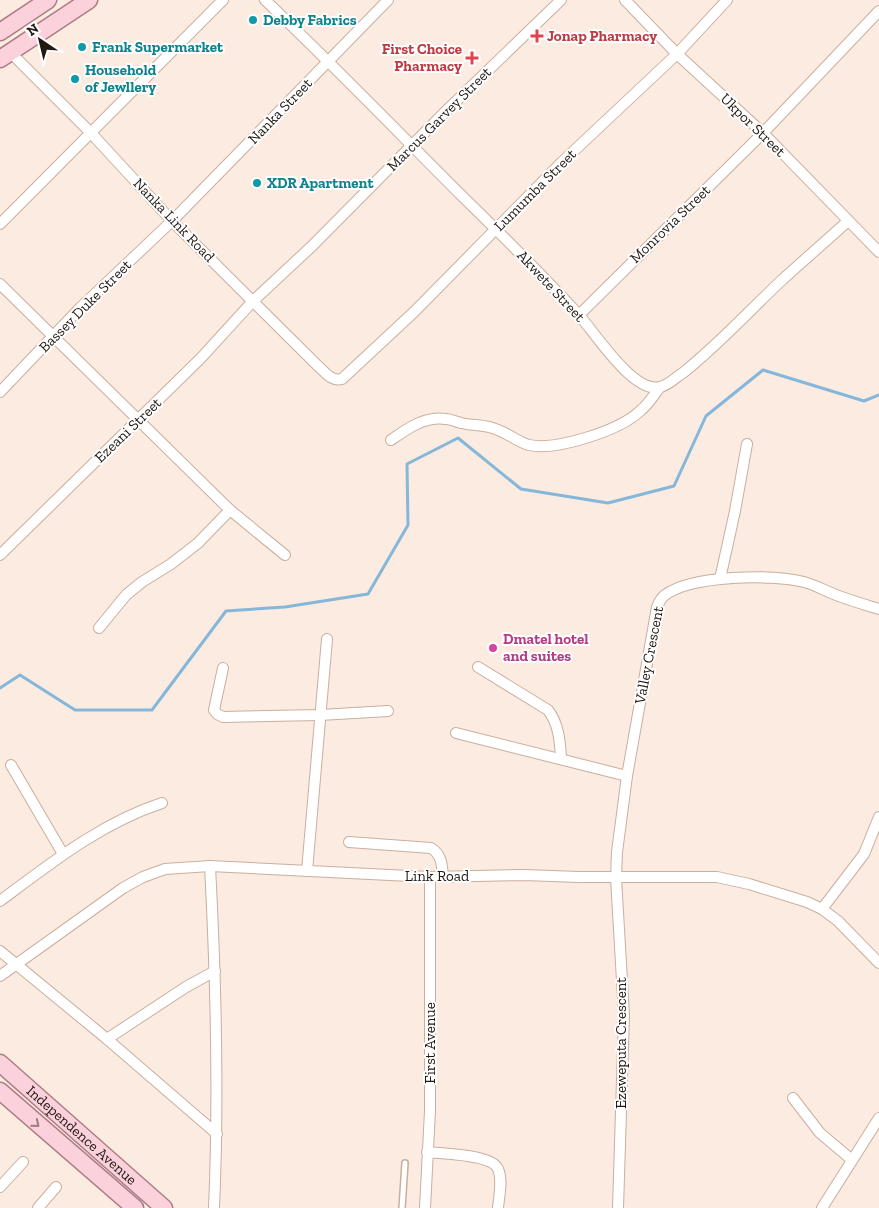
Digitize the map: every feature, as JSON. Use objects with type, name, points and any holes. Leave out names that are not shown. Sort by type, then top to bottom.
[{"type":"main road","points":[[0,32],[48,0]]},
{"type":"main road","points":[[5,55],[89,0]]},
{"type":"main road","name":"Independence Avenue","points":[[0,1063],[164,1208]]},
{"type":"main road","name":"Independence Avenue","points":[[0,1092],[135,1208]]},
{"type":"street","points":[[0,224],[223,0]]},
{"type":"street","name":"Akwete Street","points":[[265,0],[329,60],[462,196],[496,228],[579,315],[624,371],[652,388],[660,387]]},
{"type":"street","name":"Nanka Street","points":[[172,221],[388,0]]},
{"type":"street","name":"Marcus Garvey Street","points":[[252,301],[311,247],[412,145],[561,0]]},
{"type":"street","name":"Ukpor Street","points":[[625,0],[677,54],[762,133],[879,252]]},
{"type":"street","name":"Lumumba Street","points":[[342,379],[414,312],[562,162],[677,54],[727,0]]},
{"type":"street","name":"Monrovia Street","points":[[579,315],[762,133],[879,12]]},
{"type":"street","name":"Nanka Link Road","points":[[5,55],[91,133],[172,221],[333,379],[342,379]]},
{"type":"street","name":"Bassey Duke Street","points":[[0,392],[80,308],[172,221]]},
{"type":"street","points":[[391,440],[414,425],[433,419],[448,419],[461,424],[497,429],[528,444],[545,445],[573,442],[594,435],[630,418],[641,411],[660,387],[669,383],[696,362],[782,280],[848,221]]},
{"type":"street","points":[[0,284],[230,510],[285,555]]},
{"type":"street","name":"Ezeani Street","points":[[1,552],[201,358],[252,301]]},
{"type":"street","points":[[720,579],[747,444]]},
{"type":"street","points":[[99,628],[126,595],[198,543],[230,510]]},
{"type":"street","name":"Valley Crescent","points":[[616,878],[617,852],[627,776],[657,606],[660,599],[667,593],[685,586],[720,579],[756,577],[804,582],[841,597],[879,609]]},
{"type":"street","points":[[307,871],[327,639]]},
{"type":"street","points":[[478,667],[548,710],[556,726],[560,758]]},
{"type":"street","points":[[223,668],[214,710],[223,717],[320,715],[388,710]]},
{"type":"street","points":[[456,732],[627,776]]},
{"type":"street","points":[[11,766],[63,854]]},
{"type":"street","points":[[0,901],[63,854],[117,821],[140,810],[162,803]]},
{"type":"street","points":[[822,909],[864,854],[879,818]]},
{"type":"street","points":[[349,842],[431,848],[438,852],[441,859],[443,877]]},
{"type":"street","points":[[210,866],[215,971],[217,1134],[214,1208]]},
{"type":"street","name":"Link Road","points":[[0,976],[123,888],[143,877],[165,868],[210,866],[430,877],[524,875],[616,878],[665,876],[717,877],[749,884],[807,902],[822,909],[838,921],[879,963]]},
{"type":"street","name":"First Avenue","points":[[425,1208],[430,1111],[430,877]]},
{"type":"street","name":"Ezeweputa Crescent","points":[[616,878],[624,1015],[618,1208]]},
{"type":"street","points":[[0,951],[107,1039],[217,1134]]},
{"type":"street","points":[[107,1039],[186,987],[215,971]]},
{"type":"street","points":[[792,1098],[820,1133],[852,1160]]},
{"type":"street","points":[[822,1208],[879,1118]]},
{"type":"street","points":[[427,1152],[484,1158],[493,1163],[498,1168],[500,1176],[498,1208]]},
{"type":"street","points":[[0,1187],[23,1162]]},
{"type":"street","points":[[38,1208],[56,1187]]},
{"type":"lane","points":[[402,1208],[405,1163]]},
{"type":"waterway","points":[[0,688],[20,675],[75,710],[152,710],[226,611],[285,607],[368,594],[408,525],[407,464],[458,438],[521,489],[608,503],[674,486],[706,416],[763,370],[864,401],[879,395]]},
{"type":"place","name":"Debby Fabrics","points":[[253,20]]},
{"type":"place","name":"Jonap Pharmacy","points":[[537,36]]},
{"type":"place","name":"Frank Supermarket","points":[[82,47]]},
{"type":"place","name":"First Choice Pharmacy","points":[[472,58]]},
{"type":"place","name":"Household of Jewllery","points":[[75,79]]},
{"type":"place","name":"XDR Apartment","points":[[257,183]]},
{"type":"place","name":"Dmatel hotel and suites","points":[[493,648]]}]
